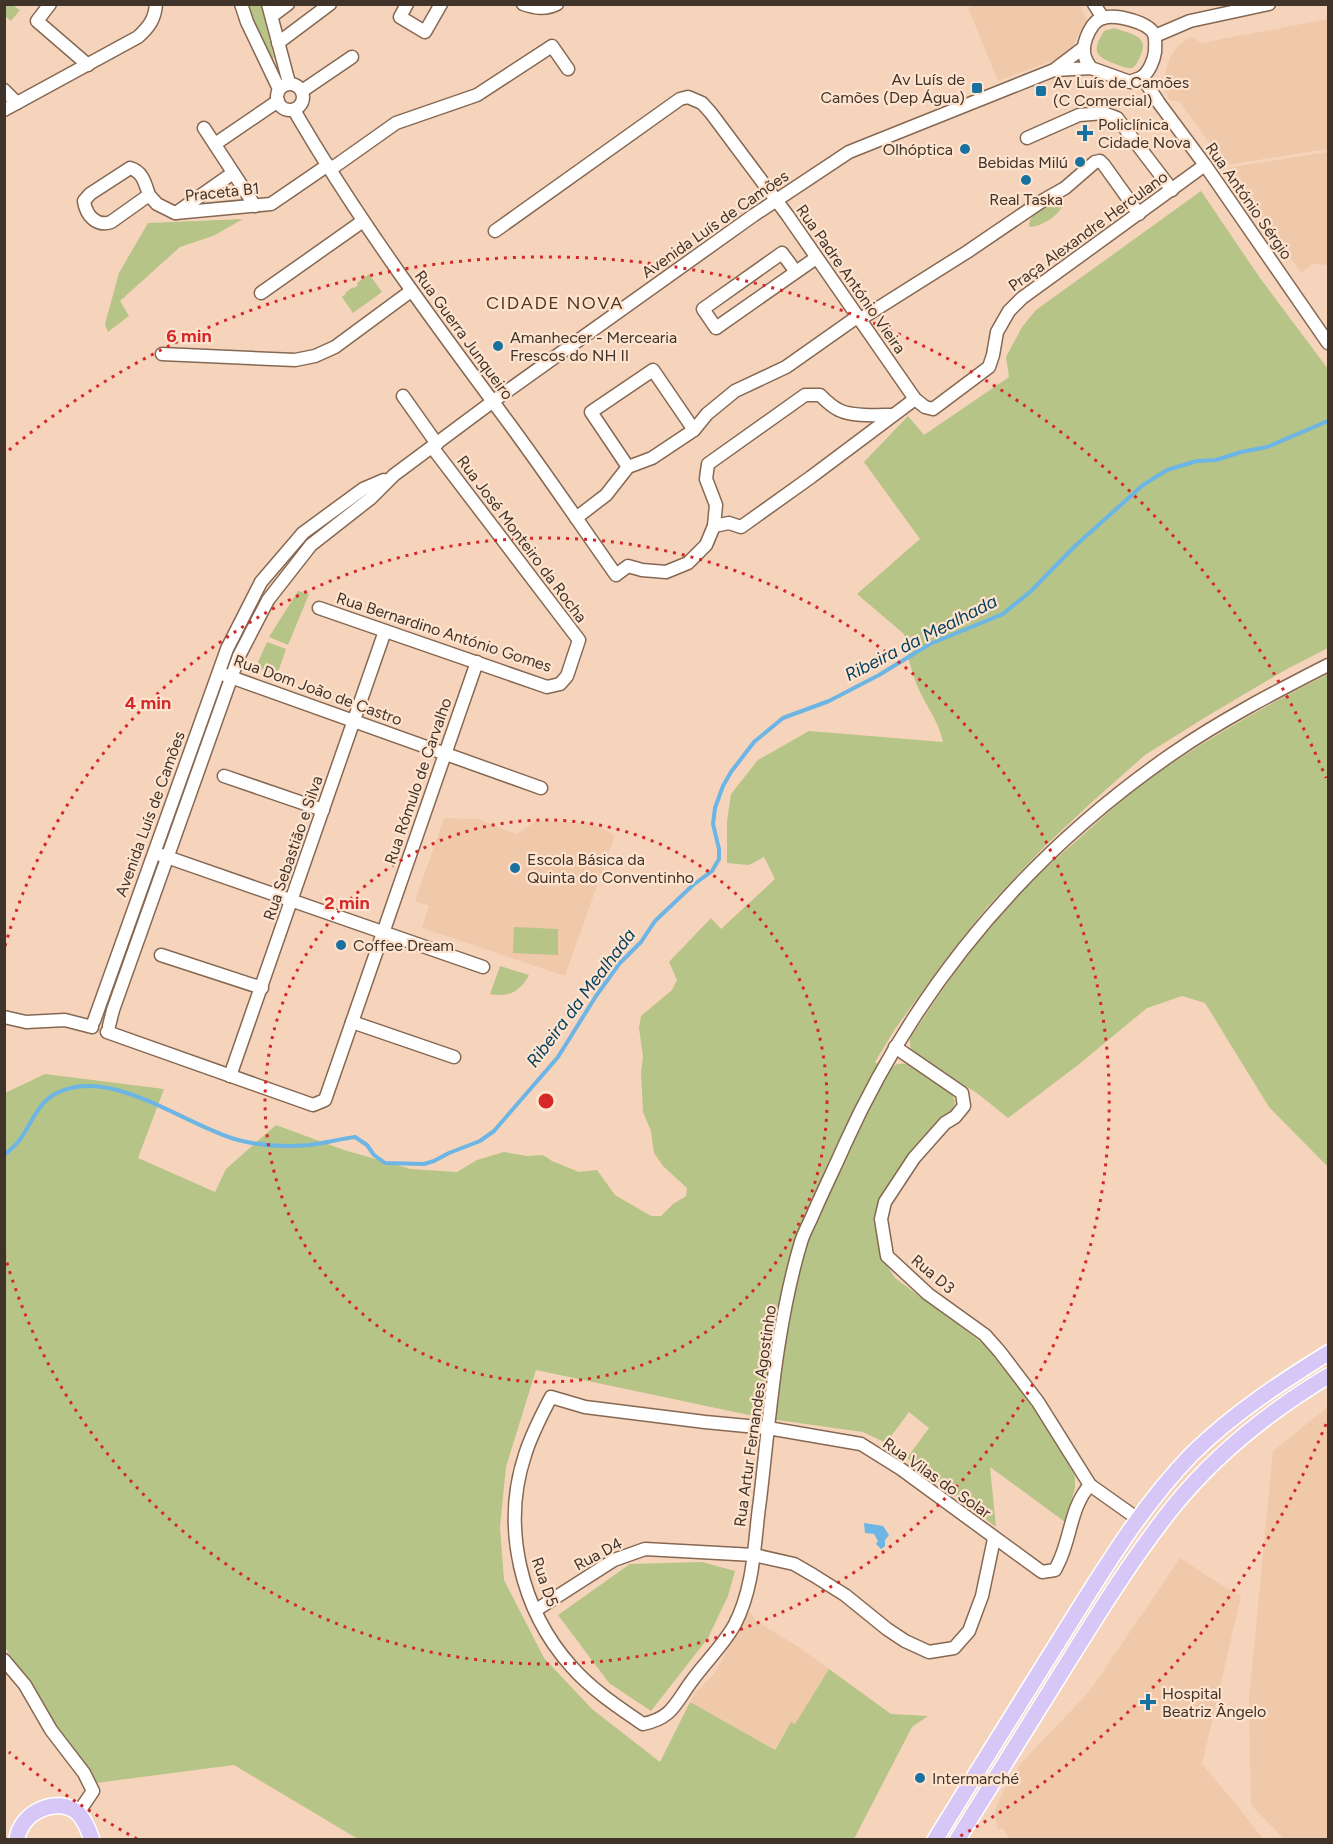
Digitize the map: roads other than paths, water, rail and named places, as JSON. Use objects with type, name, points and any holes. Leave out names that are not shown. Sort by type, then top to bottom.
[{"type":"main road","points":[[935,1839],[1090,1592],[1138,1519],[1170,1479],[1194,1453],[1234,1417],[1276,1385],[1329,1353]]},
{"type":"main road","points":[[957,1839],[1105,1603],[1145,1543],[1174,1506],[1209,1468],[1245,1435],[1307,1389],[1329,1376]]},
{"type":"main road","points":[[17,1839],[18,1831],[27,1818],[45,1807],[61,1806],[78,1813],[89,1829],[92,1839]]},
{"type":"street","points":[[50,4],[37,21],[88,65]]},
{"type":"street","points":[[4,110],[138,37],[147,29],[155,16],[156,4]]},
{"type":"street","points":[[241,4],[247,22],[282,91]]},
{"type":"street","points":[[215,144],[282,91],[297,85],[302,91],[303,100],[294,110],[282,108],[282,91],[278,42],[270,10],[288,4]]},
{"type":"street","points":[[278,42],[330,4]]},
{"type":"street","points":[[407,4],[400,17],[425,32],[441,4]]},
{"type":"street","points":[[523,4],[537,8],[557,4]]},
{"type":"street","points":[[1094,4],[1103,18]]},
{"type":"street","points":[[1155,36],[1190,21],[1269,4]]},
{"type":"street","points":[[1054,70],[1091,68],[1130,82],[1142,77],[1149,67],[1154,55],[1155,36],[1149,27],[1124,18],[1103,18],[1094,23],[1083,48],[1085,60],[1091,68]]},
{"type":"street","name":"Praceta B1","points":[[149,195],[111,222],[104,224],[99,224],[94,220],[85,207],[84,201],[90,194],[130,168],[137,170],[144,178],[149,195],[157,204],[175,213],[271,204],[396,123],[477,95],[552,45],[568,69]]},
{"type":"street","points":[[1054,70],[1083,48]]},
{"type":"street","points":[[302,91],[351,57]]},
{"type":"street","name":"Avenida Luís de Camões","points":[[108,1029],[239,656],[268,600],[311,545],[371,498],[394,475],[492,402],[775,201],[849,152],[1054,70]]},
{"type":"street","name":"Rua António Sérgio","points":[[1142,77],[1329,343]]},
{"type":"street","points":[[4,90],[17,103]]},
{"type":"street","name":"Rua Padre António Vieira","points":[[495,231],[680,99],[688,97],[702,103],[711,113],[915,399],[933,409]]},
{"type":"street","name":"Rua Guerra Junqueiro","points":[[294,110],[363,221],[411,291],[616,574],[628,566],[666,572],[688,563],[706,545],[714,526]]},
{"type":"street","points":[[1027,138],[1079,115],[1104,113],[1117,118],[1172,190]]},
{"type":"street","points":[[204,128],[255,206]]},
{"type":"street","points":[[576,518],[606,495],[628,467],[652,458],[694,430],[707,414],[735,392],[786,367],[858,318],[1065,188],[1095,162],[1100,161],[1104,165],[1139,214]]},
{"type":"street","name":"Praça Alexandre Herculano","points":[[933,409],[989,367],[997,332],[1009,311],[1022,298],[1205,165]]},
{"type":"street","points":[[175,213],[233,173]]},
{"type":"street","points":[[261,293],[363,221]]},
{"type":"street","points":[[796,272],[782,253],[703,309],[716,328],[796,272],[816,258]]},
{"type":"street","points":[[162,354],[295,360],[315,356],[335,347],[411,291]]},
{"type":"street","points":[[628,467],[591,412],[653,370],[694,430]]},
{"type":"street","points":[[892,415],[841,412],[820,395],[805,395],[708,464],[706,478],[716,506],[714,526],[729,523],[741,526],[915,399]]},
{"type":"street","points":[[403,396],[434,445]]},
{"type":"street","name":"Rua José Monteiro da Rocha","points":[[434,445],[579,640],[567,676],[560,684]]},
{"type":"street","name":"Avenida Luís de Camões","points":[[93,1024],[218,672],[261,582],[303,533],[363,489],[394,475]]},
{"type":"street","name":"Rua Bernardino António Gomes","points":[[319,608],[547,687],[560,684]]},
{"type":"street","name":"Rua Sebastião e Silva","points":[[230,1076],[385,630]]},
{"type":"street","name":"Rua Rómulo de Carvalho","points":[[93,1024],[99,1018],[105,1019],[108,1029],[313,1105],[325,1100],[477,662]]},
{"type":"street","name":"Rua Artur Fernandes Agostinho","points":[[659,1721],[672,1710],[693,1679],[714,1656],[735,1623],[748,1590],[782,1321],[802,1239],[859,1113],[894,1047],[960,951],[1015,888],[1058,845],[1133,782],[1174,752],[1241,710],[1329,665]]},
{"type":"street","name":"Rua Dom João de Castro","points":[[218,672],[541,788]]},
{"type":"street","points":[[224,776],[323,810]]},
{"type":"street","points":[[154,853],[483,967]]},
{"type":"street","points":[[161,955],[262,988]]},
{"type":"street","points":[[4,1017],[26,1022],[65,1020],[93,1024]]},
{"type":"street","points":[[352,1022],[454,1057]]},
{"type":"street","name":"Rua D3","points":[[894,1047],[962,1093],[964,1106],[955,1117],[945,1122],[914,1158],[885,1202],[881,1219],[888,1256],[928,1294],[985,1335],[1038,1402],[1090,1485],[1138,1519]]},
{"type":"street","name":"Rua D5","points":[[659,1721],[643,1724],[607,1699],[571,1667],[550,1637],[536,1610],[527,1591],[517,1549],[514,1524],[516,1495],[524,1456],[551,1397],[585,1407],[768,1428]]},
{"type":"street","name":"Rua Vilas do Solar","points":[[754,1555],[794,1564],[804,1569],[844,1595],[905,1641],[929,1652],[954,1648],[969,1631],[982,1596],[994,1539],[901,1469],[861,1444],[768,1428]]},
{"type":"street","points":[[994,1539],[1037,1570],[1047,1573],[1055,1570],[1060,1561],[1081,1494],[1090,1485]]},
{"type":"street","name":"Rua D4","points":[[536,1610],[614,1560],[645,1549],[754,1555]]},
{"type":"street","points":[[4,1660],[25,1685],[51,1730],[84,1773],[93,1791],[78,1813]]},
{"type":"water","points":[[864,1523],[883,1526],[889,1535],[885,1540],[885,1546],[881,1549],[876,1544],[878,1541],[874,1534],[865,1533]]},
{"type":"waterway","name":"Ribeira da Mealhada","points":[[4,1155],[18,1142],[47,1100],[53,1095],[75,1087],[98,1087],[122,1091],[147,1100],[217,1133],[247,1142],[274,1146],[301,1146],[355,1137],[367,1145],[374,1155],[385,1163],[424,1164],[480,1141],[494,1131],[558,1057],[596,996],[619,964],[641,942],[655,921],[693,885],[712,871],[719,859],[713,824],[715,808],[731,772],[754,742],[783,718],[829,701],[879,675],[930,644],[1003,614],[1031,591],[1075,546],[1143,485],[1167,470],[1197,461],[1216,460],[1267,447],[1328,421]]},
{"type":"place","name":"Av Luís de Camões (Dep Água)","points":[[977,88]]},
{"type":"place","name":"Av Luís de Camões (C Comercial)","points":[[1041,91]]},
{"type":"place","name":"Policlínica Cidade Nova","points":[[1085,133]]},
{"type":"place","name":"Olhóptica","points":[[965,149]]},
{"type":"place","name":"Bebidas Milú","points":[[1080,162]]},
{"type":"place","name":"Real Taska","points":[[1026,180]]},
{"type":"place","name":"Amanhecer - Mercearia Frescos do NH II","points":[[498,346]]},
{"type":"place","name":"Escola Básica da Quinta do Conventinho","points":[[515,868]]},
{"type":"place","name":"Coffee Dream","points":[[341,945]]},
{"type":"place","name":"Hospital Beatriz Ângelo","points":[[1148,1702]]},
{"type":"place","name":"Intermarché","points":[[920,1778]]},
{"type":"district","name":"CIDADE NOVA","points":[[555,303]]}]
